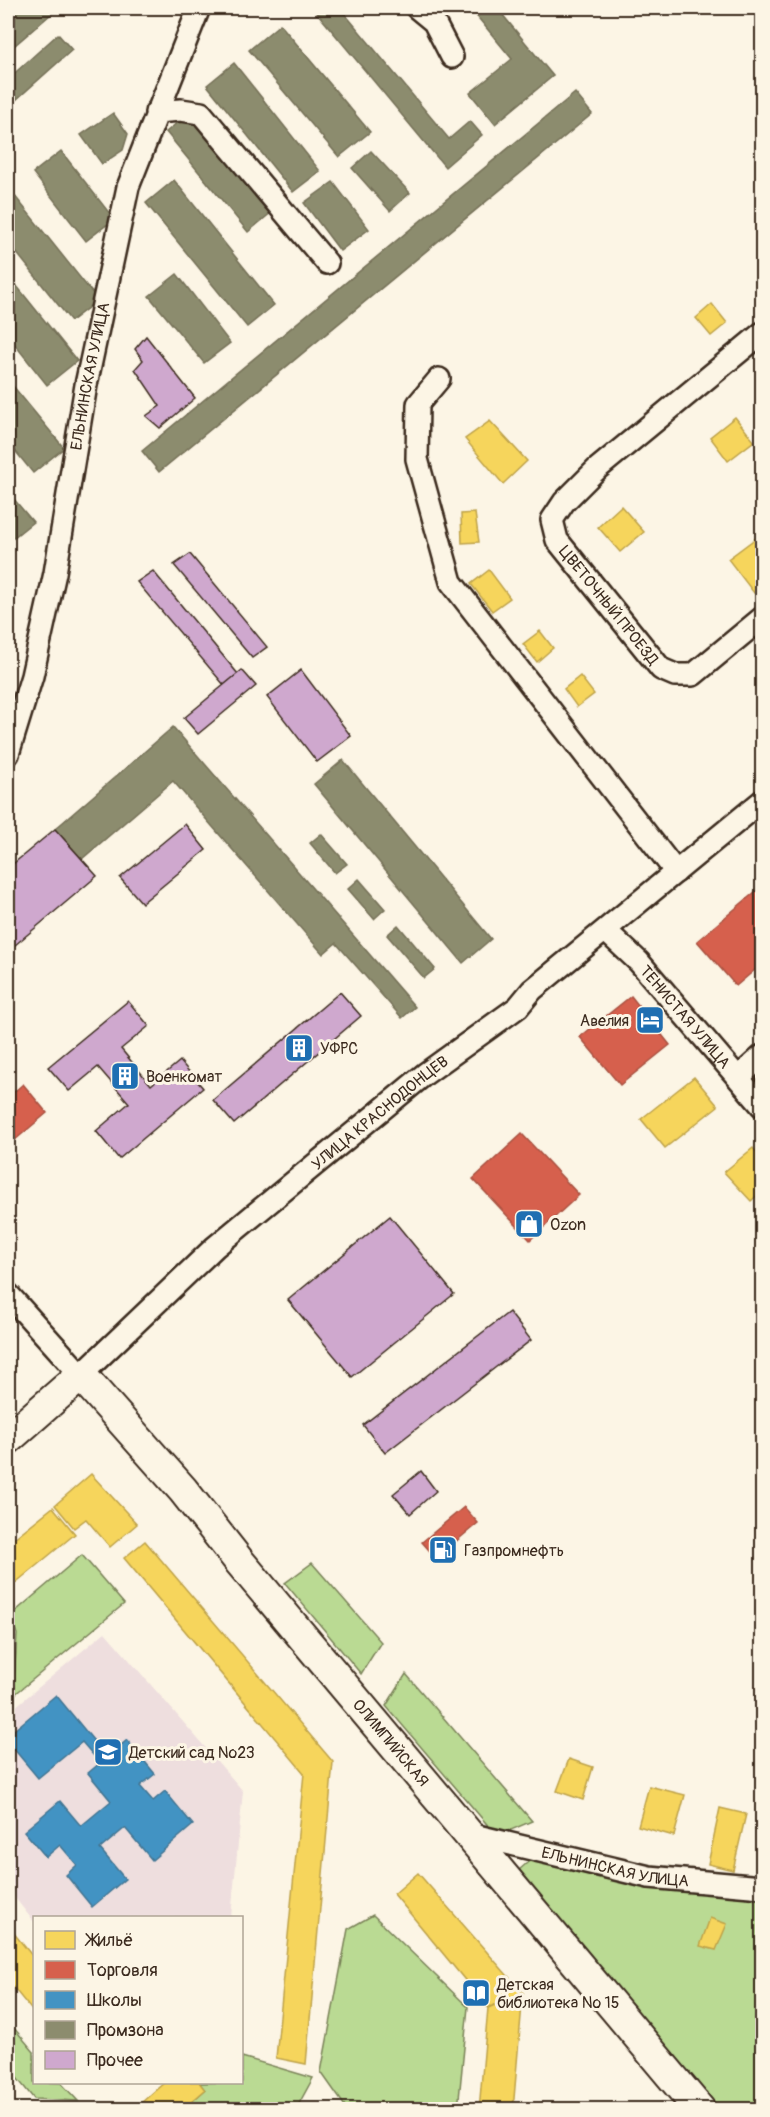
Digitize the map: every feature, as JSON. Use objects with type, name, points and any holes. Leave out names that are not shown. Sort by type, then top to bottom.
[{"type":"main road","name":"УЛИЦА КРАСНОДОНЦЕВ","points":[[8,1439],[81,1375]]},
{"type":"main road","name":"ОЛИМПИЙСКАЯ","points":[[81,1375],[183,1490],[239,1561],[700,2109]]},
{"type":"street","name":"ЕЛЬНИНСКАЯ УЛИЦА","points":[[8,754],[32,676],[55,573],[86,385],[128,187],[156,112],[200,8]]},
{"type":"street","points":[[417,8],[435,22],[452,57]]},
{"type":"street","points":[[156,112],[181,110],[201,113],[327,263]]},
{"type":"street","name":"ЦВЕТОЧНЫЙ ПРОЕЗД","points":[[762,333],[597,469],[564,502],[552,520],[557,540],[661,669],[675,675],[693,675],[762,618]]},
{"type":"street","points":[[439,379],[418,404],[417,459],[451,582],[676,872]]},
{"type":"street","name":"УЛИЦА КРАСНОДОНЦЕВ","points":[[81,1375],[215,1247],[425,1074],[518,1007],[532,990],[762,801]]},
{"type":"street","name":"ТЕНИСТАЯ УЛИЦА","points":[[606,931],[639,962],[762,1106]]},
{"type":"street","points":[[739,1077],[762,1056]]},
{"type":"street","points":[[8,1294],[81,1375]]},
{"type":"street","name":"ЕЛЬНИНСКАЯ УЛИЦА","points":[[469,1834],[649,1877],[762,1887]]},
{"type":"shaded area","name":"Детский сад №23","points":[[105,1632],[243,1791],[231,1916],[33,1916],[33,1921],[8,1889],[8,1713]]},
{"type":"green space","points":[[82,1555],[124,1604],[8,1700],[8,1686],[14,1681],[17,1634],[10,1616]]},
{"type":"green space","points":[[312,1563],[381,1642],[361,1674],[285,1583]]},
{"type":"green space","points":[[406,1674],[532,1821],[497,1836],[386,1706]]},
{"type":"green space","points":[[543,1849],[762,1891],[762,2109],[713,2109],[519,1870]]},
{"type":"green space","points":[[373,1915],[468,2007],[458,2109],[347,2109],[321,2072],[348,1929]]},
{"type":"green space","points":[[8,2021],[33,2051],[33,2084],[62,2084],[78,2101],[34,2099],[8,2067]]},
{"type":"green space","points":[[243,2057],[313,2078],[296,2109],[182,2110],[205,2090],[200,2084],[243,2084]]},
{"type":"building: Жильё","points":[[712,304],[727,323],[711,336],[696,318]]},
{"type":"building: Жильё","points":[[735,417],[754,441],[728,461],[710,437]]},
{"type":"building: Жильё","points":[[490,421],[527,461],[503,484],[465,439]]},
{"type":"building: Жильё","points":[[621,506],[644,532],[620,552],[598,527]]},
{"type":"building: Жильё","points":[[475,513],[479,542],[462,543],[461,514]]},
{"type":"building: Жильё","points":[[756,538],[762,547],[762,586],[754,593],[728,559]]},
{"type":"building: Жильё","points":[[489,570],[510,598],[492,611],[471,584]]},
{"type":"building: Жильё","points":[[540,631],[553,648],[537,662],[523,644]]},
{"type":"building: Жильё","points":[[580,676],[594,694],[577,707],[564,689]]},
{"type":"building: Жильё","points":[[694,1077],[718,1106],[665,1148],[641,1119]]},
{"type":"building: Жильё","points":[[753,1148],[762,1159],[762,1191],[751,1201],[724,1172]]},
{"type":"building: Жильё","points":[[91,1474],[137,1524],[110,1547],[86,1519],[74,1528],[55,1505]]},
{"type":"building: Жильё","points":[[53,1507],[75,1534],[8,1589],[8,1543]]},
{"type":"building: Жильё","points":[[145,1541],[333,1762],[306,2064],[276,2058],[304,1773],[124,1558]]},
{"type":"building: Жильё","points":[[569,1759],[593,1767],[583,1800],[557,1791]]},
{"type":"building: Жильё","points":[[649,1786],[685,1795],[674,1836],[638,1826]]},
{"type":"building: Жильё","points":[[720,1808],[746,1814],[733,1870],[708,1864]]},
{"type":"building: Жильё","points":[[418,1873],[523,1993],[488,2008],[394,1894]]},
{"type":"building: Жильё","points":[[710,1918],[727,1924],[716,1950],[700,1946]]},
{"type":"building: Жильё","points":[[8,1926],[33,1957],[33,2012],[8,1981]]},
{"type":"building: Жильё","points":[[523,1993],[513,2110],[479,2110],[488,2008]]},
{"type":"building: Жильё","points":[[163,2084],[200,2084],[205,2090],[182,2110],[133,2110]]},
{"type":"building: Торговля","points":[[762,886],[762,964],[736,986],[697,941]]},
{"type":"building: Торговля","points":[[631,996],[670,1045],[620,1085],[580,1037]]},
{"type":"building: Торговля","points":[[23,1084],[47,1113],[8,1146],[8,1085],[14,1092]]},
{"type":"building: Торговля","points":[[522,1134],[579,1195],[530,1240],[473,1179]]},
{"type":"building: Торговля","points":[[464,1507],[478,1523],[436,1558],[422,1542]]},
{"type":"building: Школы","points":[[56,1695],[107,1757],[127,1740],[155,1774],[140,1786],[153,1801],[165,1791],[193,1825],[152,1860],[125,1828],[100,1849],[125,1879],[92,1907],[66,1875],[77,1865],[60,1845],[46,1857],[24,1831],[60,1801],[81,1826],[111,1801],[88,1773],[100,1763],[82,1742],[38,1778],[8,1742],[8,1735]]},
{"type":"building: Промзона","points":[[8,8],[58,8],[8,51]]},
{"type":"building: Промзона","points":[[313,8],[340,8],[449,139],[470,121],[482,135],[445,167]]},
{"type":"building: Промзона","points":[[470,8],[497,8],[553,76],[495,124],[470,93],[512,59]]},
{"type":"building: Промзона","points":[[280,24],[370,132],[339,157],[249,50]]},
{"type":"building: Промзона","points":[[58,34],[72,50],[8,107],[8,79]]},
{"type":"building: Промзона","points":[[234,63],[320,171],[293,192],[207,85]]},
{"type":"building: Промзона","points":[[575,93],[592,114],[159,472],[142,451]]},
{"type":"building: Промзона","points":[[190,112],[272,212],[248,232],[166,132]]},
{"type":"building: Промзона","points":[[113,113],[128,134],[123,150],[102,164],[81,135]]},
{"type":"building: Промзона","points":[[61,151],[114,219],[86,241],[33,173]]},
{"type":"building: Промзона","points":[[371,151],[410,193],[390,211],[352,168]]},
{"type":"building: Промзона","points":[[174,180],[274,305],[247,327],[146,203]]},
{"type":"building: Промзона","points":[[333,182],[369,229],[340,251],[304,203]]},
{"type":"building: Промзона","points":[[10,190],[98,300],[71,321],[8,242],[8,192]]},
{"type":"building: Промзона","points":[[177,274],[230,343],[204,363],[149,296]]},
{"type":"building: Промзона","points":[[8,275],[77,361],[47,385],[8,336]]},
{"type":"building: Промзона","points":[[8,380],[64,448],[33,473],[8,442]]},
{"type":"building: Промзона","points":[[8,492],[33,522],[8,542]]},
{"type":"building: Промзона","points":[[173,727],[415,1007],[402,1018],[336,943],[323,954],[173,781],[82,859],[55,829]]},
{"type":"building: Промзона","points":[[343,760],[491,939],[463,963],[314,784]]},
{"type":"building: Промзона","points":[[321,834],[347,864],[335,873],[310,843]]},
{"type":"building: Промзона","points":[[359,879],[385,909],[374,919],[348,889]]},
{"type":"building: Промзона","points":[[398,925],[435,969],[424,978],[387,935]]},
{"type":"building: Прочее","points":[[146,336],[195,398],[160,428],[146,416],[160,406],[135,369],[143,360],[135,349]]},
{"type":"building: Прочее","points":[[190,554],[267,647],[252,658],[174,565]]},
{"type":"building: Прочее","points":[[153,571],[238,674],[224,685],[137,582]]},
{"type":"building: Прочее","points":[[242,670],[256,686],[198,734],[184,718]]},
{"type":"building: Прочее","points":[[301,670],[351,736],[317,762],[267,697]]},
{"type":"building: Прочее","points":[[185,824],[206,850],[142,903],[120,878]]},
{"type":"building: Прочее","points":[[55,829],[97,876],[8,951],[8,868]]},
{"type":"building: Прочее","name":"УФРС","points":[[340,992],[361,1016],[234,1124],[213,1100]]},
{"type":"building: Прочее","name":"Военкомат","points":[[128,1001],[149,1026],[121,1049],[151,1085],[180,1061],[203,1088],[119,1159],[96,1131],[129,1103],[98,1067],[69,1091],[48,1067]]},
{"type":"building: Прочее","points":[[390,1216],[454,1294],[352,1377],[288,1300]]},
{"type":"building: Прочее","points":[[509,1312],[531,1340],[385,1453],[363,1425]]},
{"type":"building: Прочее","points":[[421,1471],[436,1491],[410,1514],[393,1494]]},
{"type":"place","name":"Авелия","points":[[650,1020]]},
{"type":"place","name":"УФРС","points":[[299,1048]]},
{"type":"place","name":"Военкомат","points":[[125,1076]]},
{"type":"place","name":"Ozon","points":[[529,1224]]},
{"type":"place","name":"Газпромнефть","points":[[443,1550]]},
{"type":"place","name":"Детский сад №23","points":[[108,1752]]},
{"type":"place","name":"Детская библиотека № 15","points":[[476,1993]]}]
